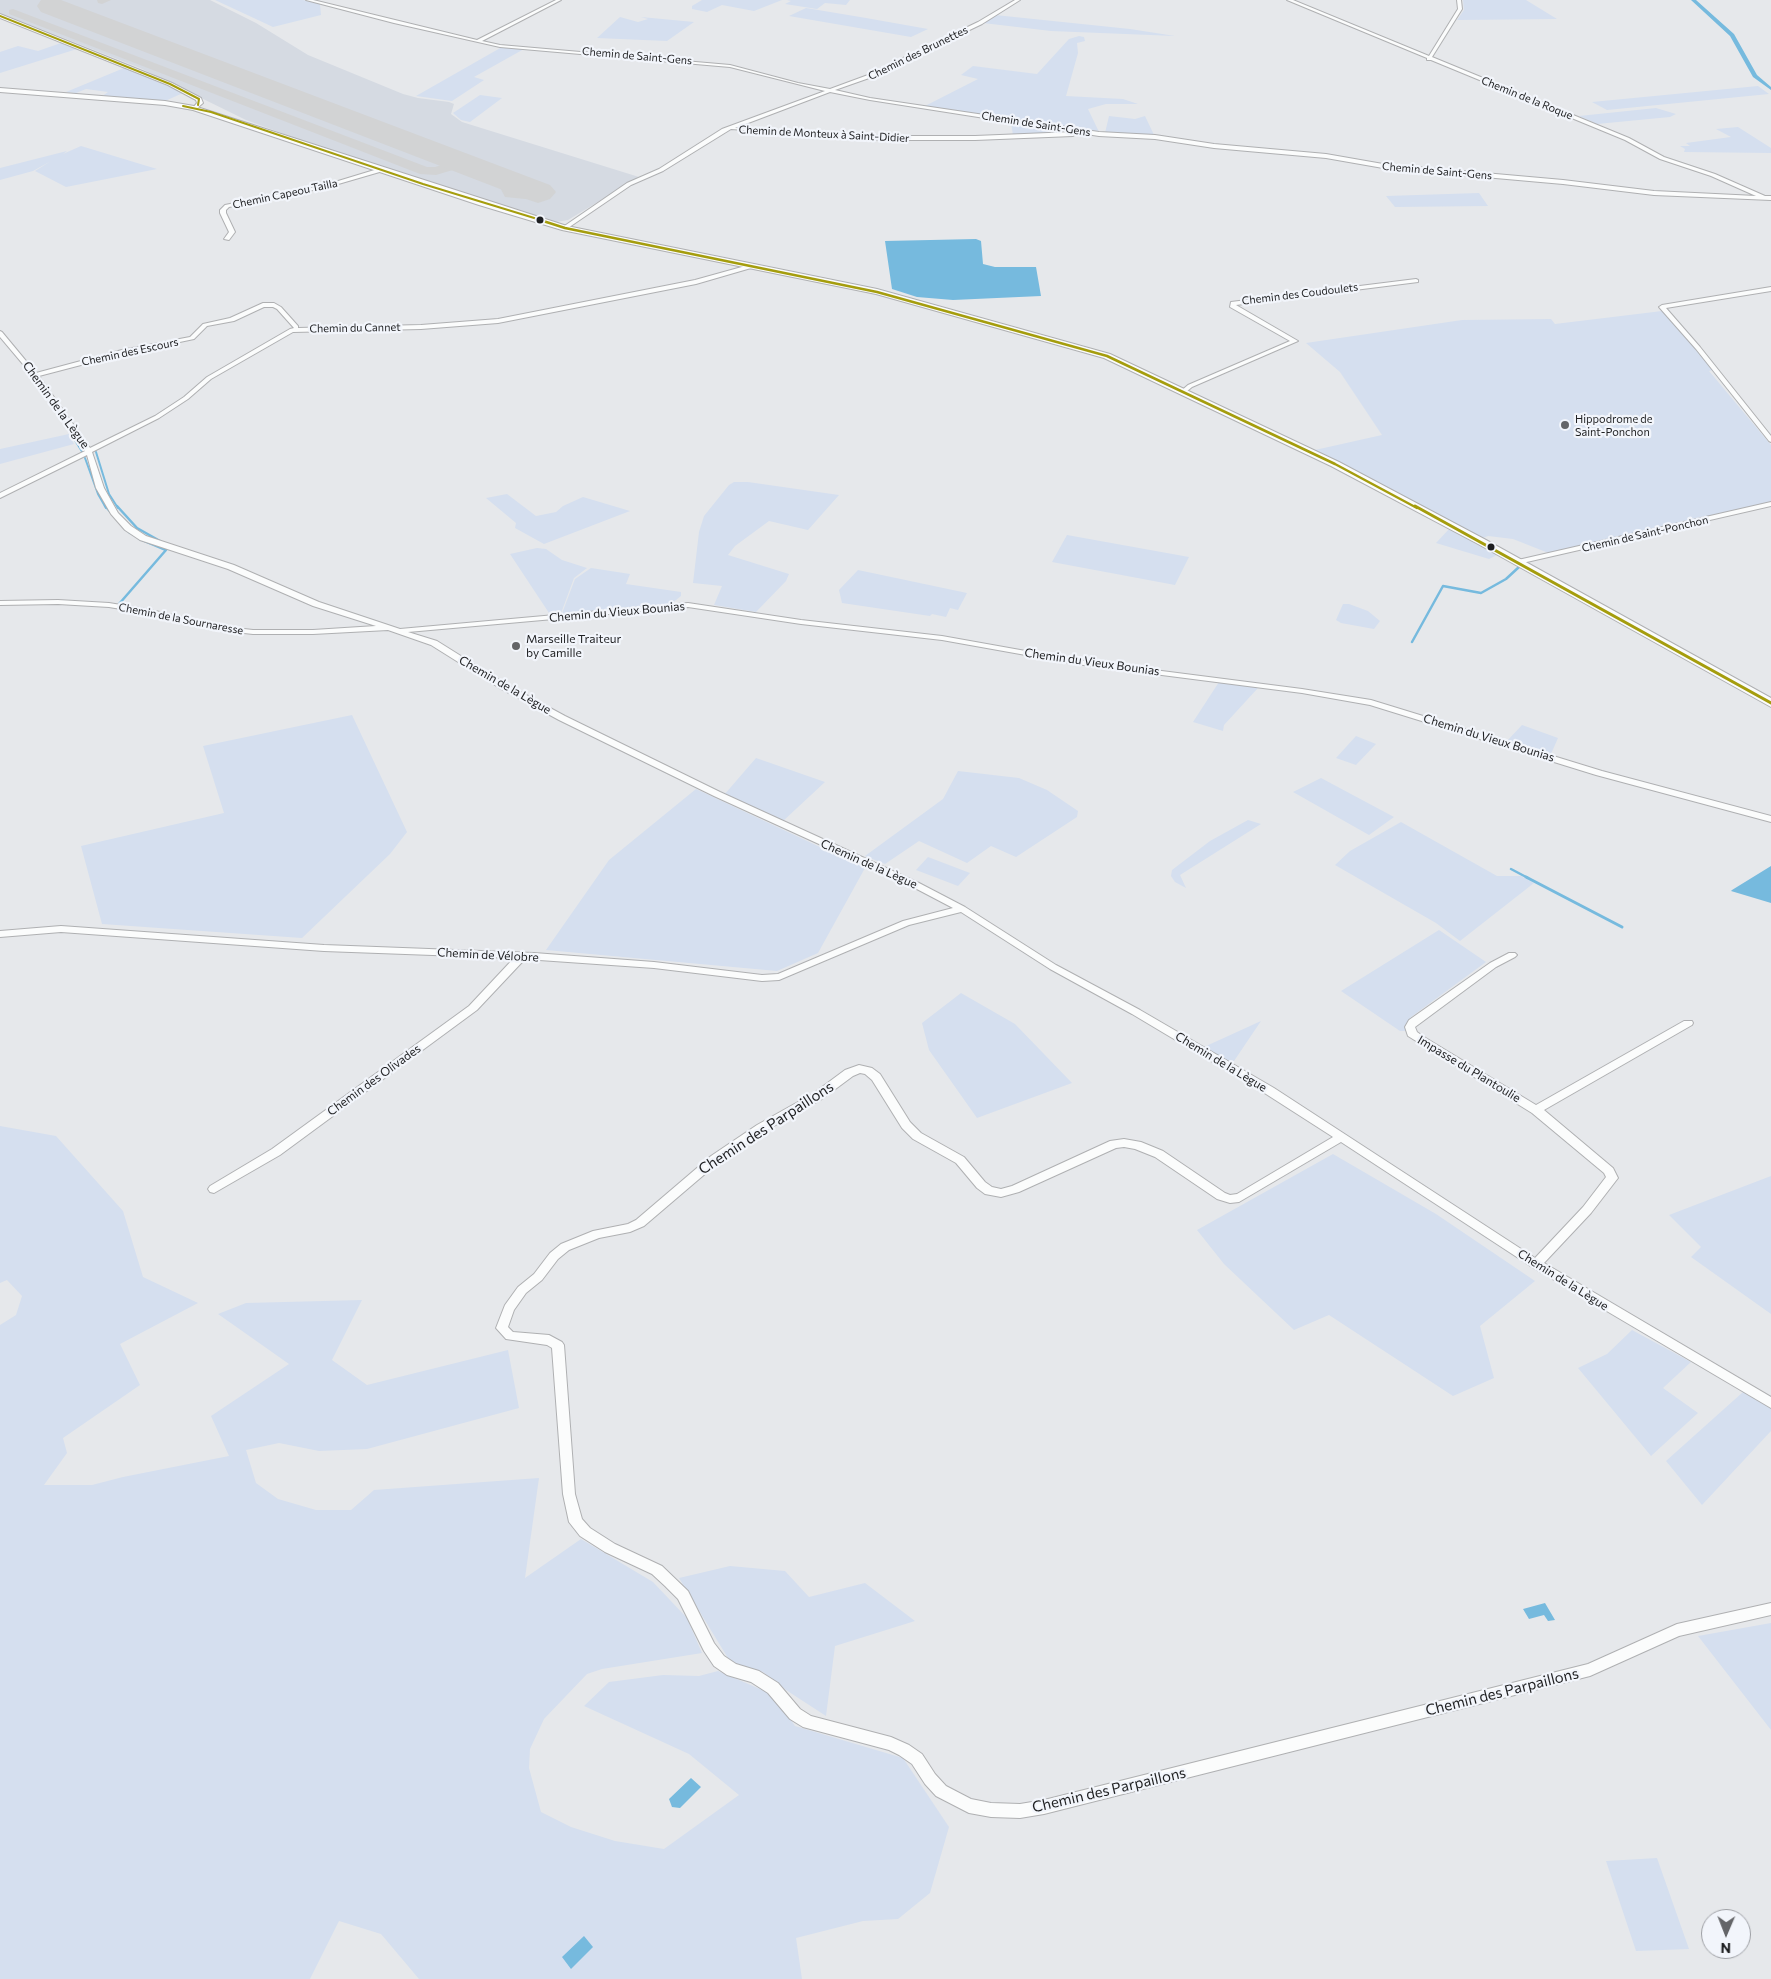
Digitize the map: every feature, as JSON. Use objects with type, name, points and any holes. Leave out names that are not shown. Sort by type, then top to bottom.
[{"type":"main road","points":[[0,90],[165,103],[194,108],[549,224],[567,224],[749,267],[884,294],[1076,346],[1123,362],[1327,460],[1518,562],[1771,703]]},
{"type":"street","name":"Chemin de Saint-Gens","points":[[308,0],[478,41],[517,47],[571,50],[730,66],[830,90],[1099,134],[1156,137],[1214,146],[1326,156],[1390,167],[1563,182],[1654,193],[1771,198]]},
{"type":"street","points":[[478,41],[559,0]]},
{"type":"street","name":"Chemin des Brunettes","points":[[729,129],[870,76],[980,23],[1018,0]]},
{"type":"street","name":"Chemin de la Roque","points":[[1289,0],[1627,139],[1662,158],[1713,175],[1764,198]]},
{"type":"street","points":[[1429,59],[1460,10],[1459,0]]},
{"type":"street","points":[[0,16],[136,70],[192,96],[200,101],[194,108]]},
{"type":"street","points":[[183,106],[191,103],[192,96]]},
{"type":"street","name":"Chemin de Monteux à Saint-Didier","points":[[567,224],[629,184],[661,170],[729,129],[884,138],[975,138],[1099,134]]},
{"type":"street","name":"Chemin Capeou Tailla","points":[[227,238],[232,232],[223,213],[227,206],[326,186],[381,170]]},
{"type":"street","name":"Chemin du Cannet","points":[[0,496],[157,417],[186,398],[209,378],[292,330],[421,327],[498,321],[696,282],[749,267]]},
{"type":"street","name":"Chemin des Coudoulets","points":[[1184,391],[1190,386],[1296,342],[1232,306],[1233,303],[1416,281]]},
{"type":"street","points":[[1771,290],[1662,307],[1693,341],[1771,440]]},
{"type":"street","name":"Chemin des Escours","points":[[35,375],[122,352],[192,338],[205,325],[232,320],[263,304],[274,305],[279,308],[296,327]]},
{"type":"street","name":"Chemin de la Lègue","points":[[0,333],[35,375],[90,452],[100,488],[106,501],[128,528],[143,538],[231,567],[316,604],[434,643],[501,685],[562,718],[733,802],[916,885],[962,909],[1053,967],[1199,1049],[1341,1137],[1536,1264],[1708,1367],[1771,1402]]},
{"type":"street","name":"Chemin de Saint-Ponchon","points":[[1518,562],[1771,504]]},
{"type":"street","name":"Chemin de la Sournaresse","points":[[0,603],[58,602],[109,605],[151,612],[226,629],[253,632],[396,629]]},
{"type":"street","name":"Chemin du Vieux Bounias","points":[[396,629],[688,605],[801,622],[942,638],[1076,662],[1302,691],[1371,703],[1599,773],[1771,819]]},
{"type":"street","name":"Chemin de Vélobre","points":[[0,934],[61,929],[324,948],[522,956],[654,965],[762,978],[779,977],[906,924],[962,909]]},
{"type":"street","name":"Chemin des Olivades","points":[[214,1189],[276,1152],[473,1008],[522,956]]},
{"type":"street","name":"Impasse du Plantoulie","points":[[1512,956],[1493,966],[1413,1022],[1410,1027],[1412,1034],[1420,1040],[1536,1110],[1609,1171],[1612,1178],[1587,1210],[1536,1264]]},
{"type":"street","points":[[1536,1110],[1688,1023]]},
{"type":"street","name":"Chemin des Parpaillons","points":[[1341,1137],[1238,1198],[1230,1199],[1221,1196],[1159,1154],[1137,1145],[1124,1143],[1114,1144],[1016,1189],[1001,1193],[985,1188],[960,1160],[917,1136],[906,1125],[876,1077],[868,1071],[858,1069],[849,1073],[818,1096],[761,1128],[715,1159],[640,1223],[630,1228],[597,1234],[565,1247],[554,1256],[538,1277],[522,1290],[509,1308],[502,1328],[510,1336],[549,1340],[558,1345],[569,1494],[576,1522],[580,1527],[610,1548],[657,1570],[670,1582],[683,1595],[709,1647],[719,1661],[732,1670],[754,1676],[773,1688],[795,1714],[808,1722],[892,1744],[904,1750],[916,1759],[941,1791],[969,1806],[991,1810],[1020,1811],[1044,1807],[1590,1670],[1677,1630],[1771,1609]]},
{"type":"shaded area","points":[[0,0],[210,0],[256,23],[308,55],[403,94],[454,104],[451,114],[462,122],[639,177],[568,220],[556,222],[306,142],[246,120],[140,68],[0,13]]},
{"type":"shaded area","points":[[215,0],[303,0],[320,4],[321,15],[273,27]]},
{"type":"shaded area","points":[[702,0],[782,0],[754,11],[722,5],[707,12],[692,9],[692,6]]},
{"type":"shaded area","points":[[787,0],[850,0],[846,5],[825,3],[817,9],[785,4],[791,1]]},
{"type":"shaded area","points":[[1463,0],[1526,0],[1557,19],[1457,20],[1464,10]]},
{"type":"shaded area","points":[[806,8],[928,29],[911,37],[789,16]]},
{"type":"shaded area","points":[[995,15],[1130,29],[1175,36],[1051,31],[983,23]]},
{"type":"shaded area","points":[[620,17],[638,22],[648,19],[641,17],[694,22],[667,41],[597,38]]},
{"type":"shaded area","points":[[1079,36],[1084,37],[1085,41],[1077,43],[1078,53],[1066,96],[1123,99],[1138,104],[1106,104],[1088,109],[1099,132],[925,106],[978,79],[961,75],[973,66],[1037,74],[1069,39]]},
{"type":"shaded area","points":[[61,43],[77,49],[0,73],[0,52],[18,46],[38,51]]},
{"type":"shaded area","points":[[502,47],[524,49],[474,77],[484,80],[452,101],[416,96]]},
{"type":"shaded area","points":[[124,68],[183,93],[165,101],[101,97],[108,92],[86,89],[76,93],[66,92]]},
{"type":"shaded area","points":[[1758,86],[1769,94],[1607,110],[1592,102]]},
{"type":"shaded area","points":[[480,95],[502,98],[470,122],[461,120],[453,113]]},
{"type":"shaded area","points":[[1656,108],[1676,114],[1670,117],[1597,124],[1579,116]]},
{"type":"shaded area","points":[[1109,116],[1135,119],[1145,116],[1155,137],[1105,133]]},
{"type":"shaded area","points":[[1011,121],[1080,132],[1013,136]]},
{"type":"shaded area","points":[[1738,127],[1771,148],[1771,153],[1684,152],[1685,149],[1680,146],[1690,146],[1686,143],[1731,137],[1716,129]]},
{"type":"shaded area","points":[[81,146],[157,169],[66,187],[35,171],[51,161],[33,171],[0,180],[0,168],[67,151],[63,154]]},
{"type":"shaded area","points":[[1479,193],[1488,206],[1395,207],[1386,196]]},
{"type":"shaded area","name":"Hippodrome de Saint-Ponchon","points":[[1662,311],[1684,333],[1713,370],[1709,371],[1771,445],[1771,502],[1551,554],[1513,539],[1488,536],[1483,538],[1315,450],[1382,435],[1340,372],[1306,343],[1462,320],[1551,319],[1555,324]]},
{"type":"shaded area","points":[[69,434],[74,444],[0,464],[0,449]]},
{"type":"shaded area","points":[[734,482],[748,482],[839,495],[808,530],[769,521],[735,546],[728,555],[789,574],[786,581],[756,612],[714,605],[722,586],[693,583],[699,532],[704,516],[729,485]]},
{"type":"shaded area","points":[[507,494],[536,516],[556,512],[563,506],[583,497],[630,511],[544,544],[515,528],[516,523],[486,498]]},
{"type":"shaded area","points":[[1450,528],[1497,555],[1489,559],[1436,543]]},
{"type":"shaded area","points":[[1067,535],[1189,557],[1175,585],[1052,562]]},
{"type":"shaded area","points":[[537,548],[546,549],[562,560],[587,568],[574,578],[560,616],[551,616],[510,554]]},
{"type":"shaded area","points":[[591,568],[630,574],[626,584],[681,592],[681,596],[671,604],[561,616],[575,579]]},
{"type":"shaded area","points":[[858,570],[967,593],[958,610],[950,608],[946,617],[842,603],[839,590]]},
{"type":"shaded area","points":[[1343,604],[1349,604],[1368,611],[1380,621],[1374,629],[1341,623],[1336,620]]},
{"type":"shaded area","points":[[1219,682],[1258,688],[1224,725],[1223,731],[1193,722]]},
{"type":"shaded area","points":[[352,715],[407,832],[390,854],[302,938],[102,924],[81,846],[224,813],[203,746]]},
{"type":"shaded area","points":[[1522,725],[1558,738],[1551,754],[1507,741]]},
{"type":"shaded area","points":[[1356,736],[1376,744],[1356,765],[1336,758]]},
{"type":"shaded area","points":[[756,758],[825,782],[782,822],[724,795]]},
{"type":"shaded area","points":[[958,771],[1019,778],[1047,790],[1078,811],[1077,817],[1016,857],[991,846],[967,863],[919,841],[885,864],[865,856],[943,799]]},
{"type":"shaded area","points":[[1321,778],[1394,817],[1369,835],[1293,792]]},
{"type":"shaded area","points":[[696,789],[865,868],[818,953],[777,971],[546,950],[609,860]]},
{"type":"shaded area","points":[[1248,820],[1261,824],[1180,875],[1186,888],[1175,882],[1171,876],[1172,870],[1210,841]]},
{"type":"shaded area","points":[[1401,822],[1497,876],[1521,876],[1534,883],[1460,941],[1436,923],[1335,865],[1350,851]]},
{"type":"shaded area","points":[[928,857],[970,873],[958,886],[916,870]]},
{"type":"shaded area","points":[[1439,930],[1486,962],[1411,1017],[1406,1024],[1405,1031],[1400,1031],[1341,991]]},
{"type":"shaded area","points":[[961,993],[1015,1024],[1072,1083],[977,1118],[929,1050],[922,1023]]},
{"type":"shaded area","points":[[1261,1021],[1232,1064],[1204,1047]]},
{"type":"shaded area","points":[[0,1126],[56,1136],[123,1211],[143,1277],[198,1303],[120,1344],[140,1385],[63,1438],[67,1453],[44,1485],[92,1485],[229,1456],[211,1416],[289,1364],[218,1314],[246,1303],[362,1300],[332,1360],[367,1385],[508,1350],[519,1408],[367,1449],[319,1451],[279,1443],[246,1450],[256,1483],[278,1499],[316,1510],[351,1510],[374,1490],[539,1478],[525,1578],[581,1539],[653,1582],[687,1618],[702,1653],[602,1669],[587,1674],[544,1719],[530,1749],[529,1768],[541,1812],[571,1827],[615,1841],[664,1849],[739,1795],[689,1754],[584,1706],[609,1682],[663,1675],[699,1676],[718,1671],[774,1695],[795,1726],[903,1758],[949,1827],[930,1893],[898,1919],[863,1921],[796,1938],[802,1979],[419,1979],[381,1934],[339,1921],[310,1979],[0,1979],[0,1325],[16,1315],[22,1296],[7,1280],[0,1283]]},
{"type":"shaded area","points":[[1333,1154],[1436,1214],[1535,1281],[1480,1326],[1494,1378],[1453,1396],[1329,1315],[1294,1330],[1224,1264],[1197,1230]]},
{"type":"shaded area","points":[[1771,1176],[1771,1314],[1691,1257],[1701,1247],[1669,1215]]},
{"type":"shaded area","points":[[1632,1330],[1691,1362],[1663,1388],[1698,1413],[1651,1456],[1578,1368],[1607,1354]]},
{"type":"shaded area","points":[[1743,1392],[1771,1408],[1771,1431],[1702,1505],[1666,1461]]},
{"type":"shaded area","points":[[730,1566],[785,1571],[809,1597],[865,1583],[915,1621],[835,1646],[826,1716],[786,1690],[763,1672],[731,1663],[679,1578]]},
{"type":"shaded area","points":[[1771,1623],[1771,1730],[1698,1636]]},
{"type":"shaded area","points":[[1657,1858],[1689,1949],[1636,1951],[1606,1861]]},
{"type":"water","points":[[976,239],[981,241],[983,264],[995,267],[1036,267],[1041,296],[953,300],[917,297],[892,289],[885,241]]},
{"type":"water","points":[[1771,866],[1771,903],[1731,891],[1732,890]]},
{"type":"water","points":[[1545,1603],[1555,1620],[1548,1621],[1544,1615],[1529,1619],[1523,1609]]},
{"type":"water","points":[[691,1778],[701,1787],[680,1808],[672,1807],[669,1799]]},
{"type":"water","points":[[584,1936],[593,1947],[571,1969],[562,1957]]},
{"type":"waterway","points":[[1693,0],[1732,35],[1755,76],[1771,89]]},
{"type":"waterway","points":[[71,434],[83,453]]},
{"type":"waterway","points":[[96,452],[109,494],[118,508]]},
{"type":"waterway","points":[[85,458],[98,494],[106,508]]},
{"type":"waterway","points":[[105,506],[130,533]]},
{"type":"waterway","points":[[117,506],[137,528],[160,541]]},
{"type":"waterway","points":[[119,604],[166,550],[140,539]]},
{"type":"waterway","points":[[1412,642],[1443,586],[1481,593],[1506,579],[1519,567]]},
{"type":"waterway","points":[[1511,869],[1528,878]]},
{"type":"waterway","points":[[1526,877],[1622,927]]},
{"type":"taxiway","points":[[13,12],[425,171],[436,171],[461,163]]},
{"type":"taxiway","points":[[502,178],[510,194],[525,195],[535,191]]},
{"type":"runway","points":[[51,6],[538,192]]},
{"type":"transit line","name":"N","points":[[0,16],[170,84],[199,99],[198,105]]},
{"type":"transit line","name":"N","points":[[183,106],[211,112],[423,184],[565,228],[877,292],[1107,356],[1335,464],[1482,542],[1771,703]]},
{"type":"place","name":"Hippodrome de Saint-Ponchon","points":[[1565,425]]},
{"type":"place","name":"Marseille Traiteur by Camille","points":[[516,646]]}]
